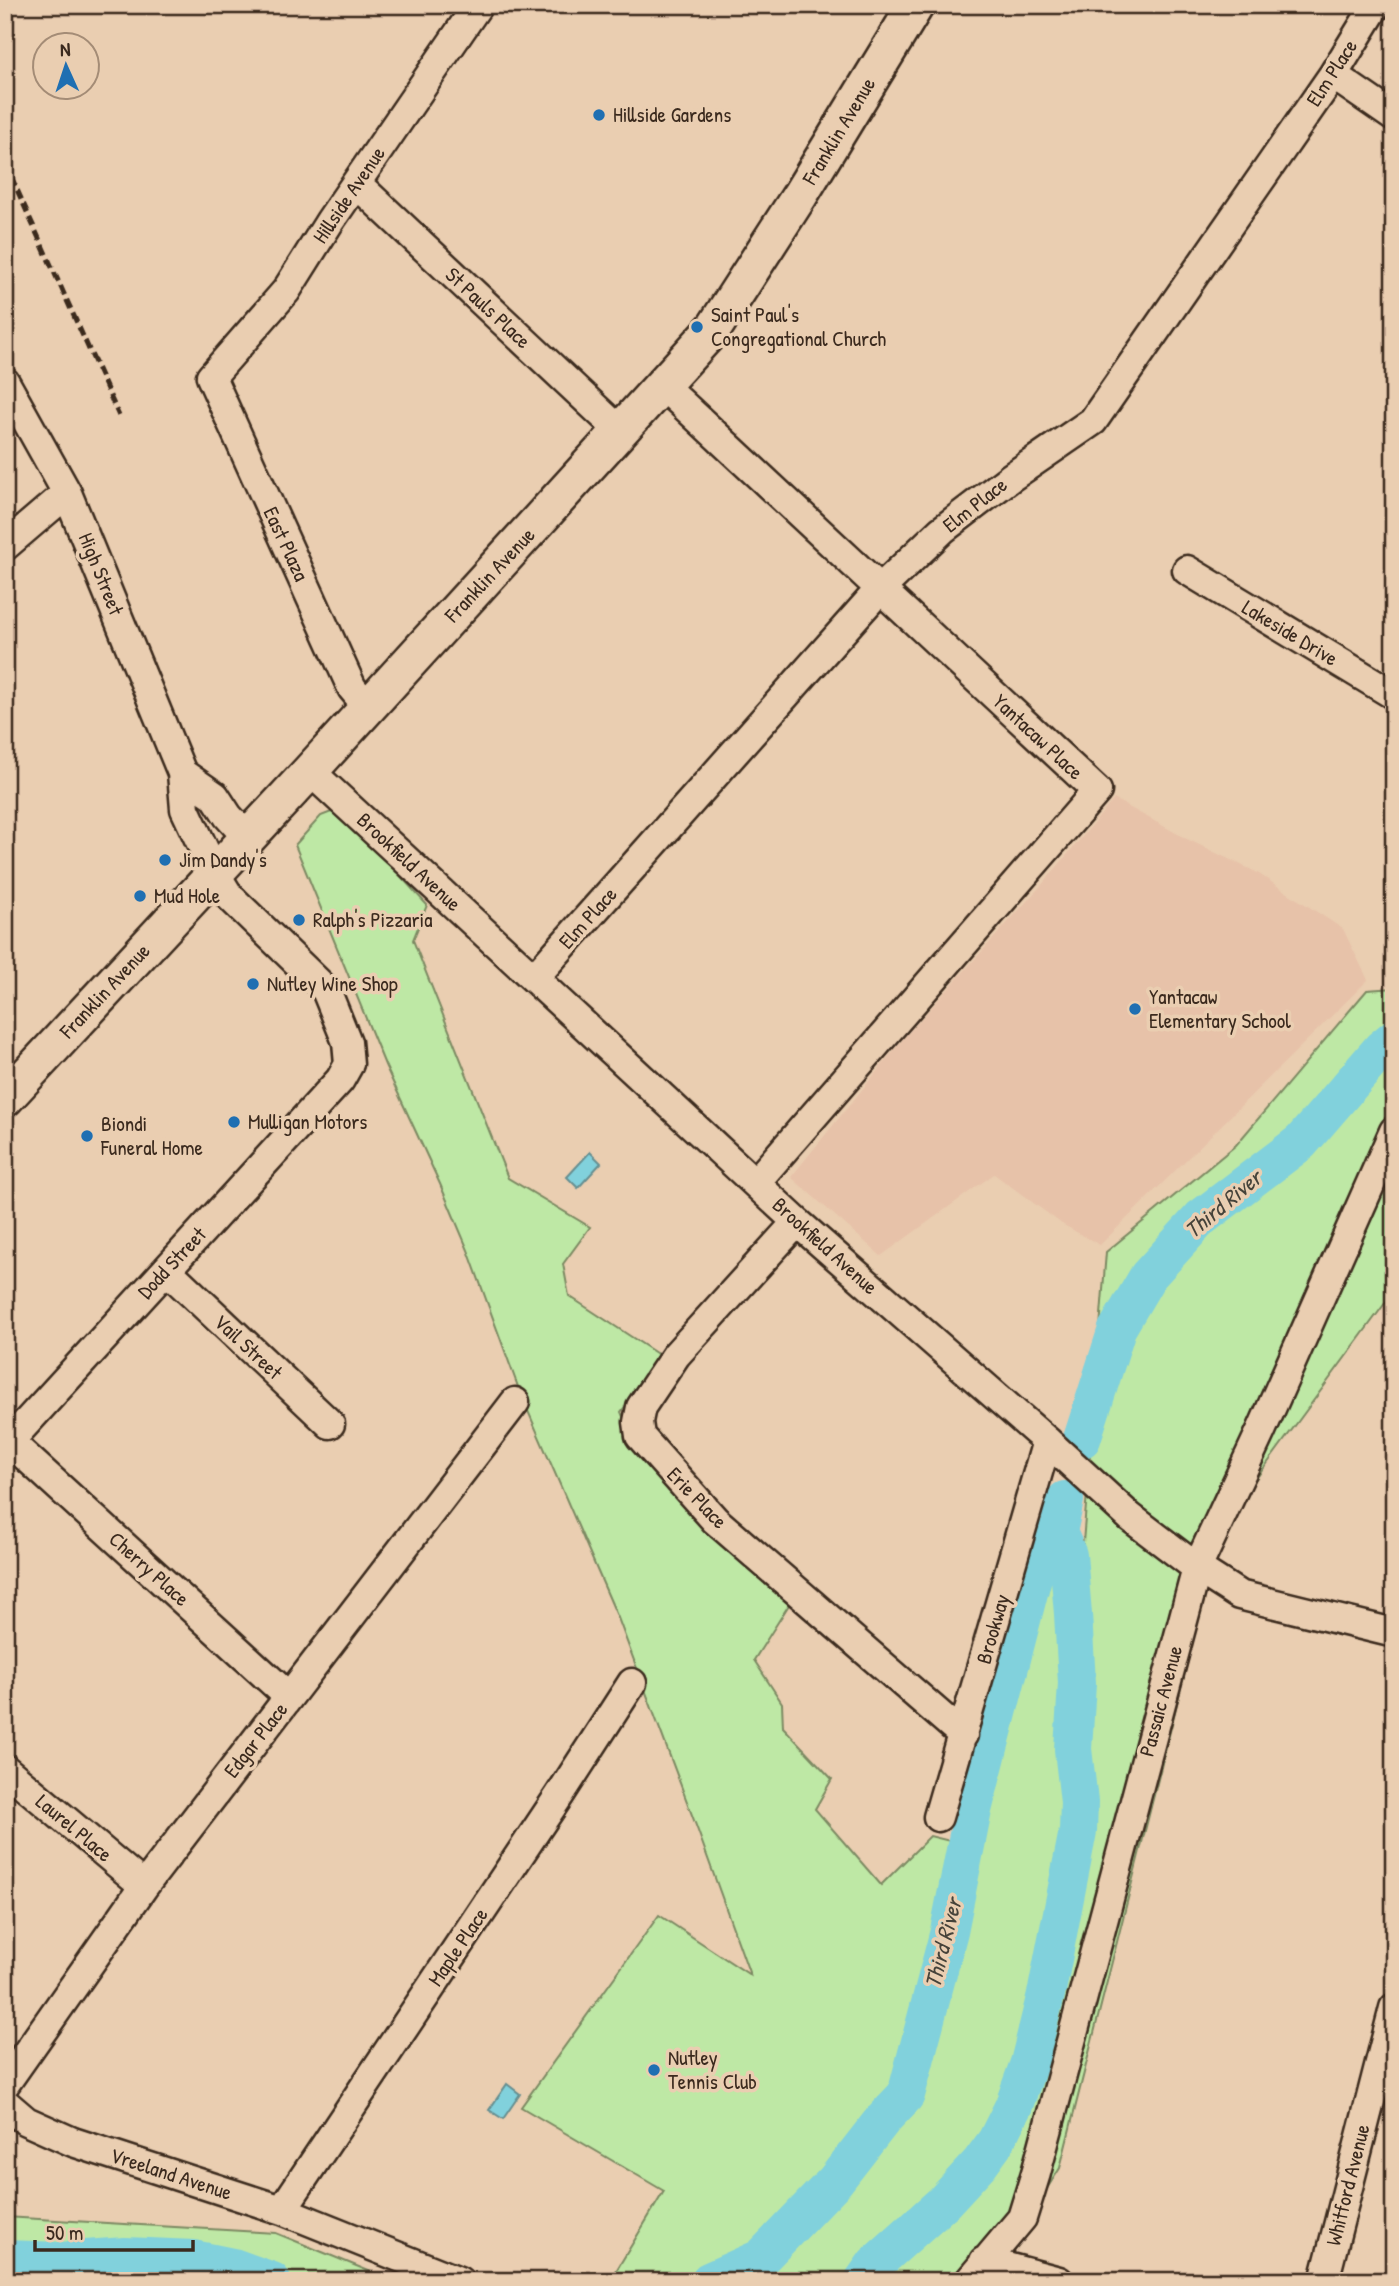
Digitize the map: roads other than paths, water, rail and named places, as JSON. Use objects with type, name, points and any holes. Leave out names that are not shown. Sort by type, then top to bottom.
[{"type":"main road","name":"Franklin Avenue","points":[[5,1099],[310,771],[714,328],[800,195],[916,5]]},
{"type":"street","name":"Hillside Avenue","points":[[211,377],[286,291],[478,5]]},
{"type":"street","name":"Elm Place","points":[[534,978],[880,589],[942,530],[1010,478],[1093,421],[1333,75],[1376,5]]},
{"type":"street","points":[[1333,75],[1394,117]]},
{"type":"street","name":"St Pauls Place","points":[[356,183],[620,431]]},
{"type":"street","name":"East Plaza","points":[[211,377],[352,688],[368,707]]},
{"type":"street","name":"High Street","points":[[5,382],[15,395],[67,493],[182,773],[185,809],[215,873],[232,899],[326,990],[348,1042],[349,1064],[340,1080]]},
{"type":"street","name":"Yantacaw Place","points":[[662,386],[1097,791],[755,1183]]},
{"type":"street","points":[[5,546],[67,493]]},
{"type":"street","name":"Lakeside Drive","points":[[1187,570],[1394,695]]},
{"type":"street","name":"Brookfield Avenue","points":[[310,771],[797,1222],[1130,1517],[1197,1568],[1238,1595],[1394,1633]]},
{"type":"street","points":[[182,773],[215,796],[247,837]]},
{"type":"street","name":"Dodd Street","points":[[7,1444],[340,1080]]},
{"type":"street","name":"Passaic Avenue","points":[[976,2271],[1022,2218],[1197,1568],[1394,1131]]},
{"type":"street","name":"Erie Place","points":[[797,1222],[676,1354],[640,1407],[640,1436],[715,1520],[963,1735]]},
{"type":"street","name":"Vail Street","points":[[167,1270],[330,1424]]},
{"type":"street","name":"Edgar Place","points":[[5,2084],[144,1886],[515,1402]]},
{"type":"street","name":"Brookway","points":[[938,1817],[1047,1441]]},
{"type":"street","name":"Cherry Place","points":[[7,1444],[289,1697]]},
{"type":"street","name":"Maple Place","points":[[282,2210],[632,1683]]},
{"type":"street","name":"Laurel Place","points":[[5,1769],[144,1886]]},
{"type":"street","name":"Whitford Avenue","points":[[1324,2281],[1394,2008]]},
{"type":"street","name":"Vreeland Avenue","points":[[5,2103],[26,2121],[73,2142],[282,2210],[458,2281]]},
{"type":"street","points":[[976,2271],[1059,2281]]},
{"type":"water","points":[[590,1152],[601,1163],[578,1188],[567,1177]]},
{"type":"water","points":[[507,2084],[520,2094],[503,2119],[489,2110]]},
{"type":"waterway","name":"Third River","points":[[1082,1439],[1117,1329],[1148,1276],[1201,1218],[1301,1142],[1382,1048],[1394,1038]]},
{"type":"waterway","name":"Third River","points":[[863,2281],[875,2264],[943,2203],[980,2163],[996,2141],[1014,2105],[1029,2063],[1047,1990],[1078,1831],[1079,1802],[1073,1749],[1077,1683],[1073,1614],[1068,1555],[1058,1532],[1065,1500]]},
{"type":"waterway","name":"Third River","points":[[709,2281],[761,2258],[835,2181],[884,2118],[906,2095],[949,1931],[973,1810],[1034,1573],[1045,1540],[1058,1532]]},
{"type":"waterway","name":"Third River","points":[[5,2259],[61,2261],[125,2256],[194,2259],[233,2267],[272,2281]]},
{"type":"railway","points":[[5,163],[119,416]]},
{"type":"place","name":"Hillside Gardens","points":[[599,115]]},
{"type":"place","name":"Saint Paul's Congregational Church","points":[[697,327]]},
{"type":"place","name":"Jim Dandy's","points":[[165,860]]},
{"type":"place","name":"Mud Hole","points":[[140,896]]},
{"type":"place","name":"Ralph's Pizzaria","points":[[299,920]]},
{"type":"place","name":"Nutley Wine Shop","points":[[253,984]]},
{"type":"place","name":"Yantacaw Elementary School","points":[[1135,1009]]},
{"type":"place","name":"Mulligan Motors","points":[[234,1122]]},
{"type":"place","name":"Biondi Funeral Home","points":[[87,1136]]},
{"type":"place","name":"Nutley Tennis Club","points":[[654,2070]]}]
